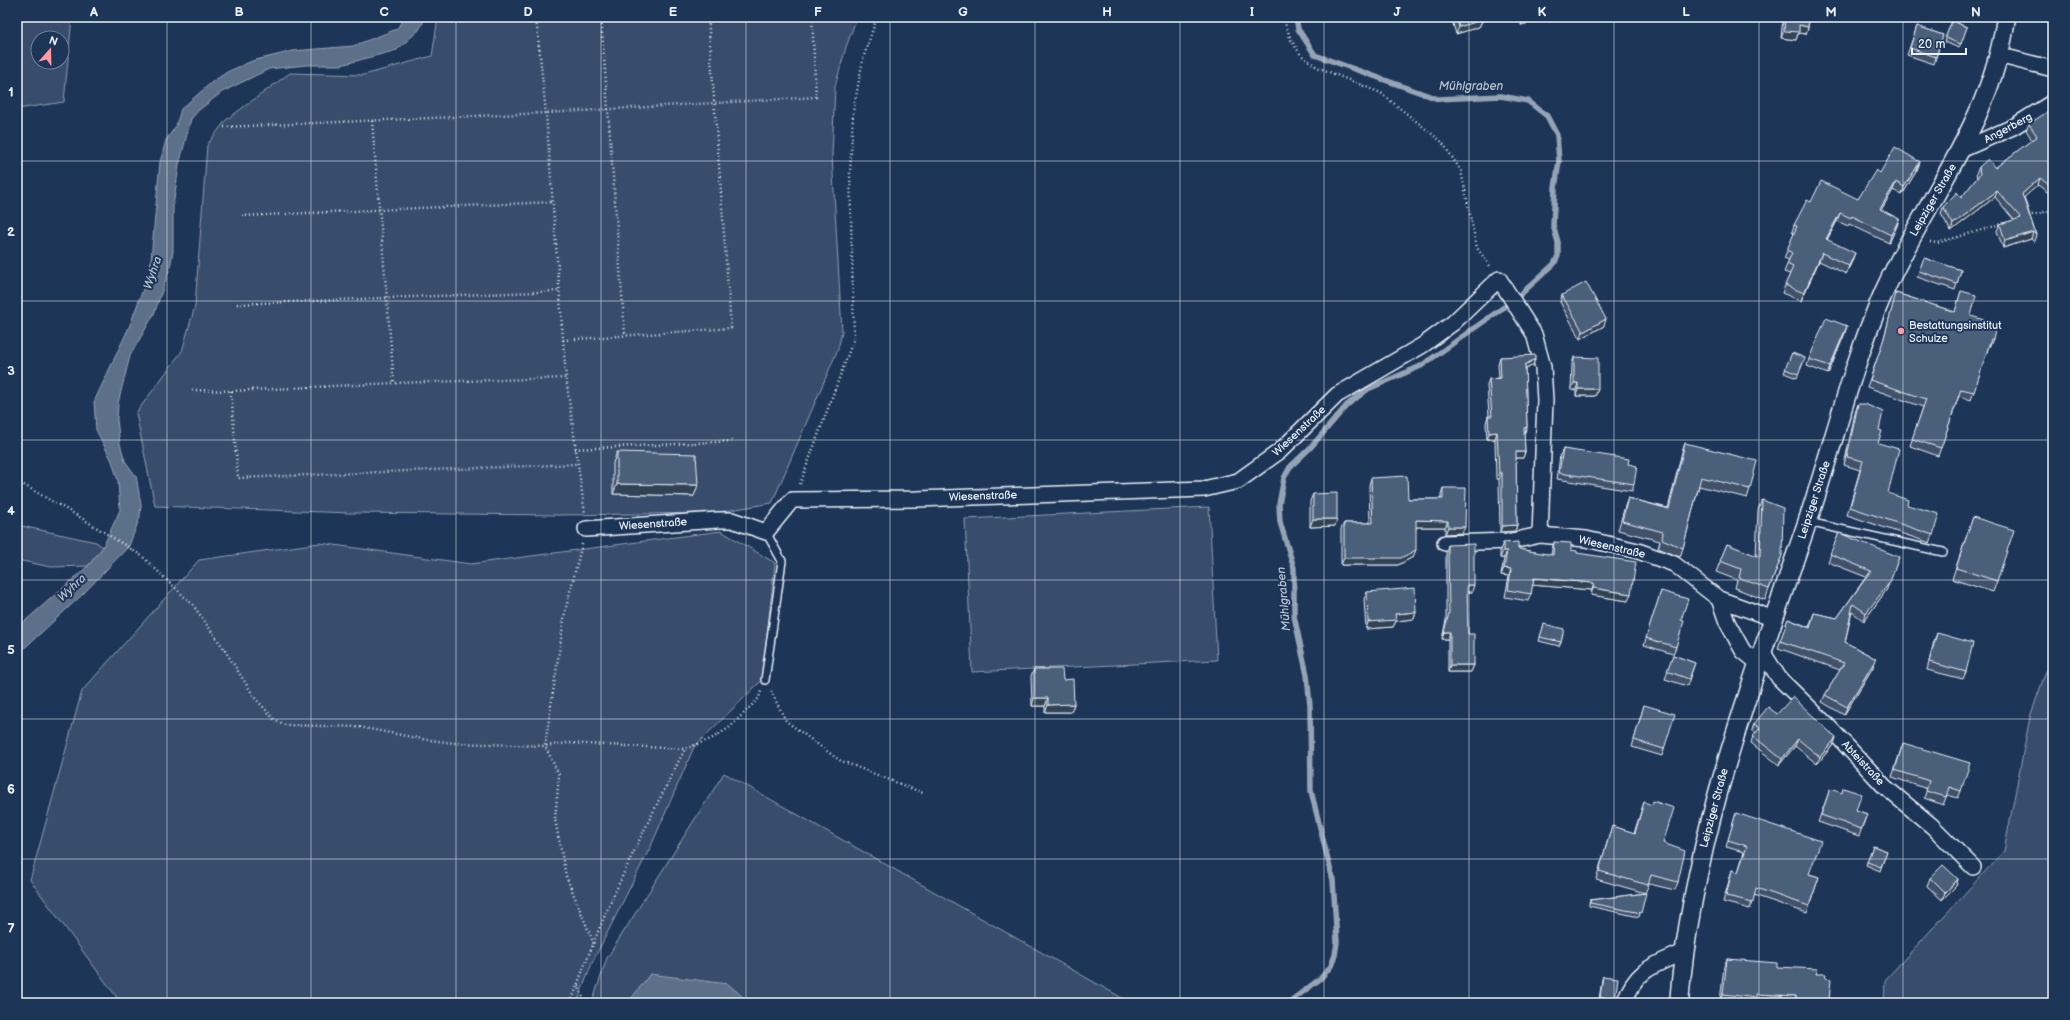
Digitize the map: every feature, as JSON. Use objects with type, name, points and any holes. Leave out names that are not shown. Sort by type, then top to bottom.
[{"type":"street","name":"Leipziger Straße","points":[[1679,1003],[1684,952],[1694,889],[1715,803],[1760,657],[1807,522],[1874,318],[1891,277],[1909,241],[1961,150],[1984,101],[1998,55],[2006,17]]},
{"type":"street","points":[[1998,55],[2053,68]]},
{"type":"street","name":"Angerberg","points":[[1961,150],[2014,127],[2053,102]]},
{"type":"street","name":"Wiesenstraße","points":[[792,500],[917,499],[1204,489],[1238,481],[1280,451],[1337,395],[1423,345],[1453,322],[1499,279]]},
{"type":"street","points":[[1499,279],[1534,334],[1543,367],[1545,400],[1540,535]]},
{"type":"street","points":[[766,532],[792,500]]},
{"type":"street","name":"Wiesenstraße","points":[[586,529],[732,520],[766,532]]},
{"type":"street","name":"Wiesenstraße","points":[[1445,543],[1512,541],[1540,535],[1586,539],[1638,551],[1674,564],[1719,599],[1774,619]]},
{"type":"street","points":[[1719,599],[1727,622],[1742,651],[1760,657]]},
{"type":"street","name":"Abteistraße","points":[[1760,657],[1779,678],[1837,735],[1885,787],[1932,826],[1973,867]]},
{"type":"street","points":[[1624,1003],[1638,977],[1648,967],[1684,952]]},
{"type":"lane","points":[[1807,522],[1943,552]]},
{"type":"lane","points":[[765,680],[782,562],[766,532]]},
{"type":"path","points":[[536,17],[546,113],[566,378],[586,529],[565,612],[545,746],[560,775],[555,819],[566,876],[594,944]]},
{"type":"path","points":[[601,17],[625,335]]},
{"type":"path","points":[[563,340],[731,328],[708,17]]},
{"type":"path","points":[[224,128],[546,113],[816,98],[812,17]]},
{"type":"path","points":[[792,500],[832,401],[854,338],[850,173],[853,112],[862,59],[877,17]]},
{"type":"path","points":[[1283,17],[1292,40],[1301,55],[1317,68],[1381,93],[1442,142],[1461,171],[1477,248],[1499,279]]},
{"type":"path","points":[[372,121],[394,383]]},
{"type":"path","points":[[242,216],[380,211],[553,202]]},
{"type":"path","points":[[2027,217],[2053,210]]},
{"type":"path","points":[[1909,241],[1938,243],[2005,224]]},
{"type":"path","points":[[237,304],[560,291]]},
{"type":"path","points":[[192,390],[232,391],[394,383],[566,378]]},
{"type":"path","points":[[232,391],[238,478],[577,464]]},
{"type":"path","points":[[575,449],[734,441]]},
{"type":"path","points":[[17,481],[83,519],[142,556],[193,605],[222,646],[255,698],[274,719],[285,724],[359,727],[422,739],[454,743],[545,746],[568,743],[685,749],[711,739],[729,728],[758,698],[765,680]]},
{"type":"path","points":[[765,680],[786,721],[839,760],[923,793]]},
{"type":"path","points":[[571,1003],[594,944],[647,824],[685,749]]},
{"type":"path","points":[[578,984],[585,1003]]},
{"type":"shaded area","points":[[17,17],[72,17],[70,38],[70,30],[30,30],[30,70],[67,70],[64,102],[17,109]]},
{"type":"shaded area","points":[[438,17],[857,17],[846,47],[835,87],[832,156],[842,332],[838,349],[772,503],[713,513],[560,515],[351,513],[155,506],[136,413],[182,351],[195,306],[207,145],[226,120],[290,73],[364,75],[432,56]]},
{"type":"shaded area","points":[[1209,507],[1217,660],[972,672],[965,519]]},
{"type":"shaded area","points":[[17,525],[96,542],[103,547],[88,566],[51,567],[17,560]]},
{"type":"shaded area","points":[[721,531],[775,563],[762,680],[694,747],[651,846],[592,963],[577,1003],[121,1003],[30,880],[82,691],[199,560],[320,543],[471,564]]},
{"type":"shaded area","points":[[2053,651],[2053,1003],[1884,1003],[1885,980],[2004,851],[2030,717]]},
{"type":"shaded area","points":[[724,773],[1131,1003],[592,1003],[607,958]]},
{"type":"water","name":"Wyhra","points":[[404,17],[426,17],[419,30],[397,50],[341,65],[306,65],[269,69],[222,92],[199,110],[191,119],[179,165],[173,207],[173,251],[170,268],[154,314],[130,356],[118,403],[117,420],[120,444],[125,461],[136,476],[141,505],[140,517],[129,546],[83,594],[17,655],[17,628],[88,566],[103,547],[120,510],[118,481],[112,461],[96,430],[94,402],[130,325],[150,270],[160,162],[166,140],[176,126],[181,109],[212,82],[227,72],[252,61],[293,51],[353,46],[397,29]]},
{"type":"water","points":[[650,974],[728,984],[750,1003],[628,1003]]},
{"type":"building","points":[[1456,17],[1481,17],[1482,20],[1459,27]]},
{"type":"building","points":[[1785,17],[1809,17],[1808,27],[1799,25],[1799,32],[1784,31]]},
{"type":"building","points":[[1952,21],[1967,27],[1961,44],[1945,38]]},
{"type":"building","points":[[1917,26],[1943,35],[1936,57],[1910,48]]},
{"type":"building","points":[[2047,112],[2050,116],[2053,114],[2053,188],[2040,178],[2022,194],[2036,235],[2033,232],[2005,241],[2000,224],[2021,218],[1997,191],[1953,224],[1943,207],[1957,192],[1961,198],[1980,174],[1979,167],[1988,159],[1995,168],[2037,136],[2029,124]]},
{"type":"building","points":[[1895,147],[1920,162],[1904,187],[1896,182],[1880,209],[1899,219],[1891,235],[1852,216],[1851,218],[1840,213],[1826,239],[1855,253],[1849,266],[1822,253],[1804,293],[1785,285],[1793,267],[1787,264],[1792,253],[1787,250],[1797,226],[1794,225],[1807,200],[1811,202],[1821,181],[1858,199],[1876,170],[1880,173]]},
{"type":"building","points":[[1924,258],[1961,270],[1957,284],[1919,271]]},
{"type":"building","points":[[1586,282],[1606,319],[1583,332],[1562,295]]},
{"type":"building","points":[[1961,291],[1976,295],[1971,316],[1997,324],[1974,392],[1961,389],[1941,448],[1912,439],[1926,399],[1870,380],[1884,338],[1896,293],[1955,312]]},
{"type":"building","points":[[1826,318],[1847,326],[1830,366],[1809,359]]},
{"type":"building","points":[[1792,353],[1805,358],[1798,374],[1785,369]]},
{"type":"building","points":[[1535,355],[1535,359],[1525,365],[1527,427],[1524,428],[1525,452],[1516,452],[1517,525],[1502,526],[1502,473],[1499,473],[1497,432],[1489,433],[1488,416],[1492,416],[1489,379],[1501,378],[1500,357]]},
{"type":"building","points":[[1574,357],[1598,358],[1598,389],[1578,389],[1578,383],[1574,383]]},
{"type":"building","points":[[1858,404],[1865,404],[1883,412],[1879,430],[1882,431],[1878,443],[1899,449],[1888,493],[1908,500],[1907,505],[1939,514],[1933,535],[1850,507],[1863,461],[1847,457]]},
{"type":"building","points":[[1685,443],[1757,461],[1750,489],[1701,477],[1683,548],[1662,539],[1663,532],[1622,521],[1628,498],[1669,509]]},
{"type":"building","points":[[1563,449],[1629,459],[1628,464],[1637,466],[1634,484],[1559,473]]},
{"type":"building","points":[[617,452],[696,454],[698,485],[617,484]]},
{"type":"building","points":[[1407,476],[1408,499],[1443,499],[1443,488],[1466,488],[1465,527],[1448,527],[1448,521],[1416,520],[1416,550],[1401,558],[1344,558],[1344,523],[1373,523],[1371,478]]},
{"type":"building","points":[[1337,493],[1337,519],[1313,519],[1313,494]]},
{"type":"building","points":[[1762,500],[1783,508],[1782,555],[1769,589],[1739,578],[1741,569],[1720,561],[1727,544],[1760,557]]},
{"type":"building","points":[[1973,517],[2014,530],[1997,581],[1956,568]]},
{"type":"building","points":[[1839,533],[1899,557],[1890,582],[1866,613],[1853,604],[1845,642],[1876,659],[1847,707],[1825,695],[1844,663],[1780,641],[1788,619],[1810,628],[1814,613],[1837,618],[1871,571],[1830,554]]},
{"type":"building","points":[[1518,542],[1518,549],[1553,555],[1554,542],[1571,543],[1571,550],[1577,551],[1577,553],[1636,562],[1631,594],[1593,588],[1594,583],[1534,578],[1531,594],[1508,590],[1511,569],[1504,568],[1507,551],[1503,551],[1503,543]]},
{"type":"building","points":[[1474,544],[1474,585],[1467,585],[1468,634],[1474,634],[1474,665],[1450,665],[1450,632],[1444,632],[1449,613],[1448,545]]},
{"type":"building","points":[[1415,588],[1416,612],[1395,614],[1396,620],[1368,622],[1367,592]]},
{"type":"building","points":[[1661,591],[1688,599],[1681,620],[1684,621],[1676,647],[1646,638]]},
{"type":"building","points":[[1544,624],[1564,629],[1561,642],[1540,637]]},
{"type":"building","points":[[1937,633],[1973,643],[1966,672],[1929,662]]},
{"type":"building","points":[[1673,655],[1695,663],[1689,679],[1667,671]]},
{"type":"building","points":[[1034,669],[1062,669],[1063,680],[1073,679],[1074,704],[1048,705],[1048,698],[1034,698]]},
{"type":"building","points":[[1793,697],[1836,738],[1820,757],[1798,739],[1782,759],[1753,736],[1760,728],[1754,724],[1768,707],[1777,714]]},
{"type":"building","points":[[1644,705],[1675,714],[1664,749],[1634,740]]},
{"type":"building","points":[[1903,743],[1970,763],[1961,791],[1949,787],[1946,797],[1926,791],[1929,781],[1895,770]]},
{"type":"building","points":[[1843,788],[1862,794],[1856,810],[1867,814],[1861,829],[1821,815],[1830,789],[1842,793]]},
{"type":"building","points":[[1653,801],[1674,808],[1663,843],[1685,851],[1678,882],[1651,875],[1648,885],[1599,871],[1612,826],[1635,833],[1644,802],[1652,805]]},
{"type":"building","points":[[1736,813],[1821,841],[1809,874],[1819,877],[1809,906],[1756,888],[1753,902],[1726,896],[1732,870],[1738,872],[1747,846],[1728,840]]},
{"type":"building","points":[[1873,846],[1887,851],[1881,867],[1867,862]]},
{"type":"building","points":[[1943,865],[1958,879],[1945,893],[1930,878]]},
{"type":"building","points":[[1646,893],[1641,913],[1590,903],[1590,900]]},
{"type":"building","points":[[1727,959],[1777,963],[1777,967],[1818,969],[1816,974],[1826,974],[1825,978],[1831,979],[1829,1001],[1796,1000],[1796,996],[1756,994],[1756,998],[1723,994]]},
{"type":"building","points":[[1603,976],[1618,978],[1615,999],[1600,997]]},
{"type":"waterway","name":"Mühlgraben","points":[[1296,17],[1298,29],[1315,55],[1438,99],[1501,96],[1528,101],[1547,116],[1557,135],[1559,161],[1555,188],[1553,225],[1558,242],[1558,256],[1554,264],[1521,294]]},
{"type":"waterway","name":"Mühlgraben","points":[[1288,1003],[1320,979],[1331,966],[1335,955],[1337,942],[1333,880],[1311,791],[1310,706],[1307,675],[1294,616],[1294,568],[1280,522],[1279,504],[1284,478],[1290,467],[1311,447],[1347,405],[1368,389],[1421,366],[1504,307]]},
{"type":"place","name":"Bestattungsinstitut Schulze","points":[[1901,331]]}]
